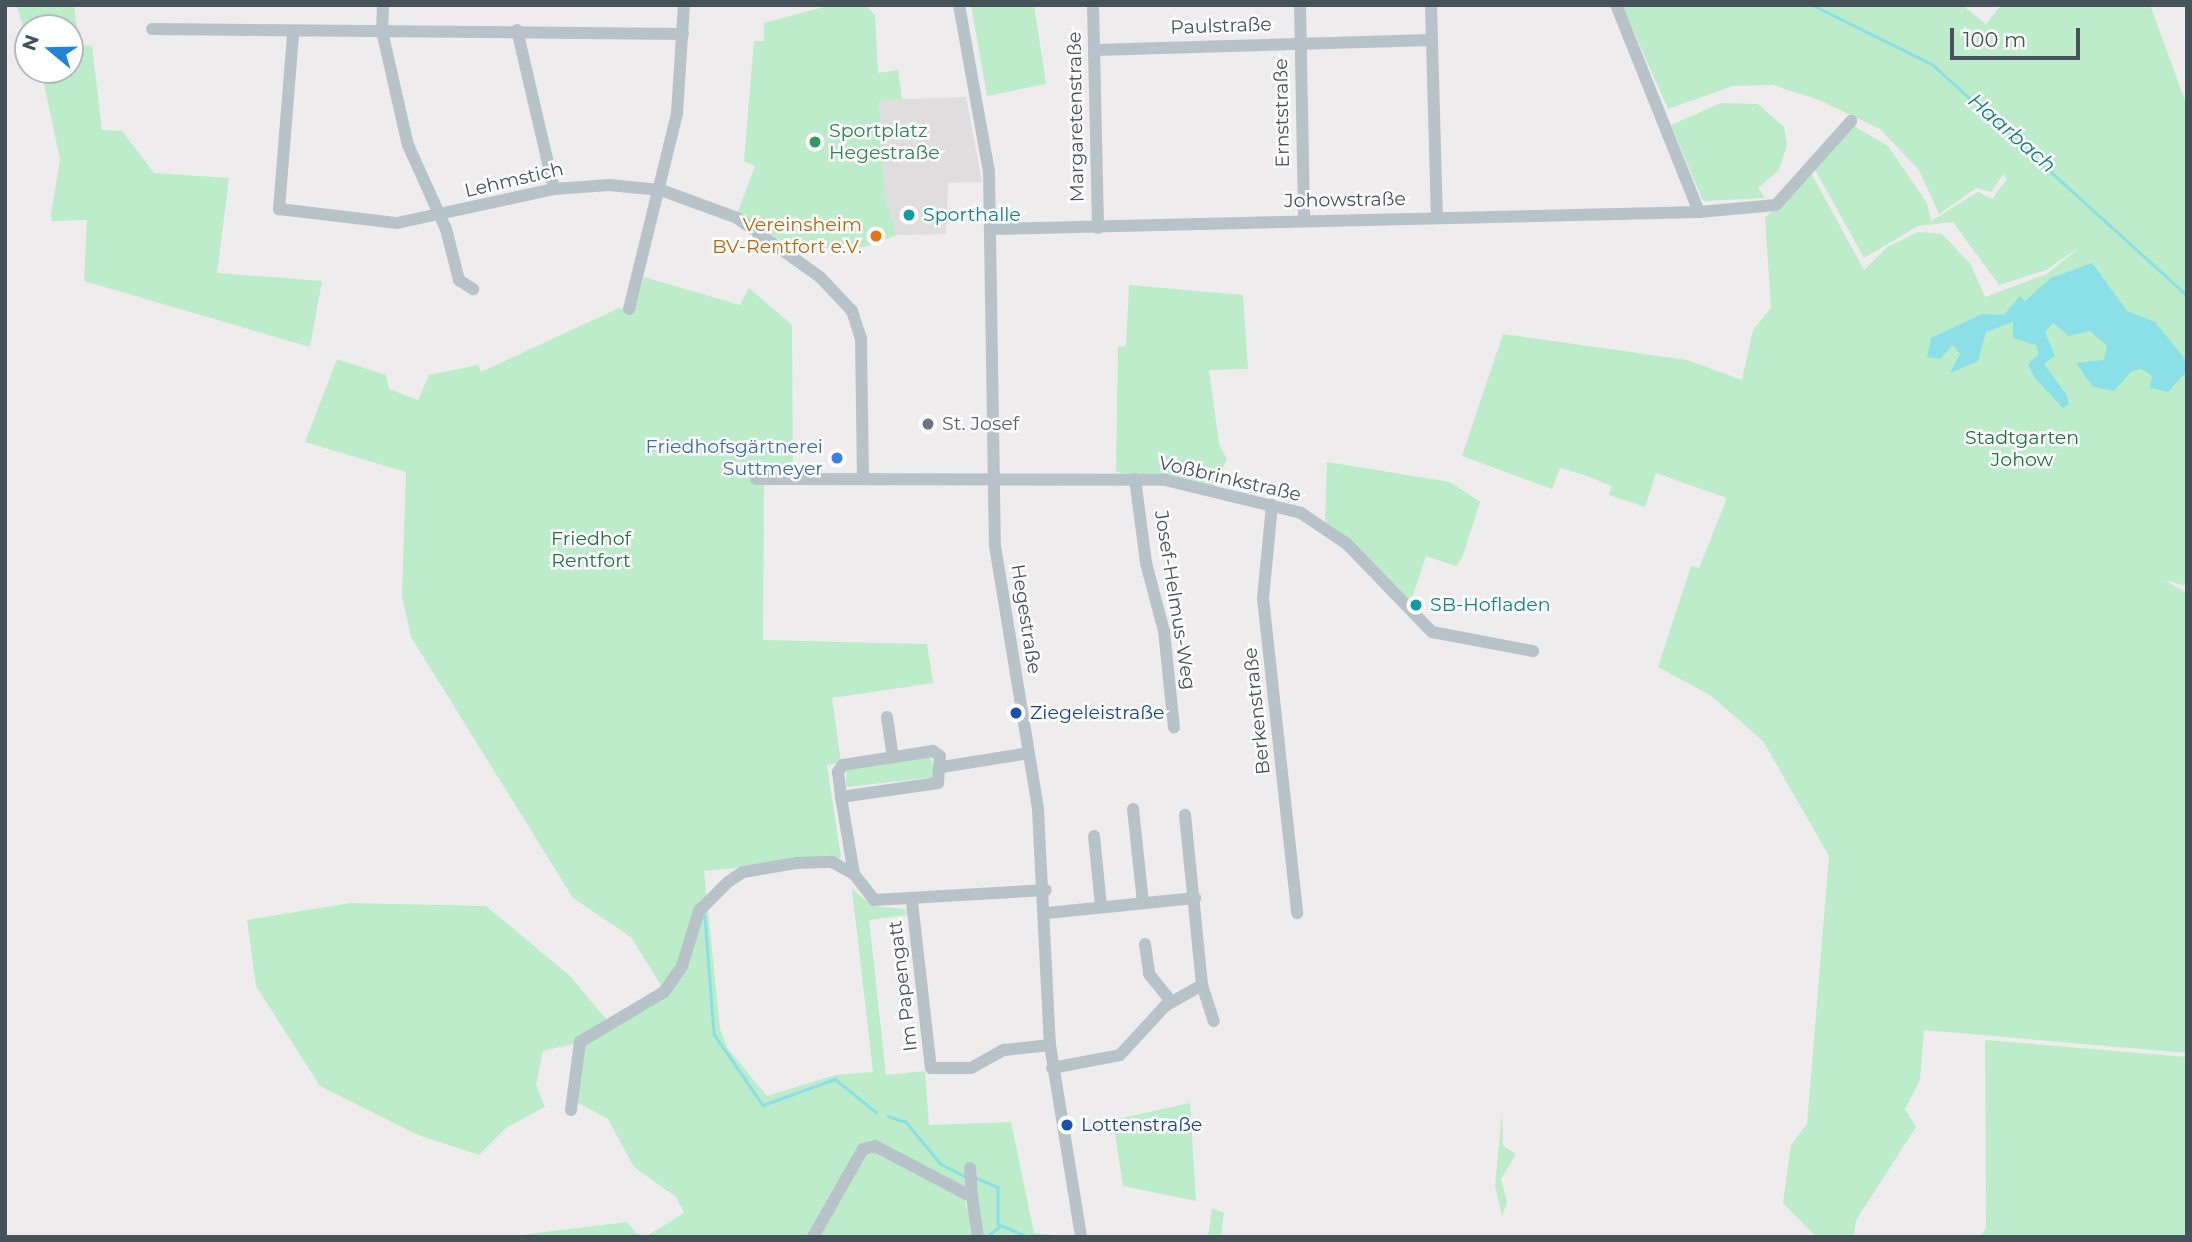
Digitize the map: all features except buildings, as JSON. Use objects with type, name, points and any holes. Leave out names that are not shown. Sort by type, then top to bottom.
[{"type":"street","points":[[383,5],[382,31],[408,145],[441,218],[459,280],[473,289]]},
{"type":"street","points":[[629,309],[662,190],[677,113],[684,5]]},
{"type":"street","name":"Hegestraße","points":[[959,5],[989,171],[995,546],[1029,753],[1046,890],[1052,1068],[1081,1237]]},
{"type":"street","name":"Margaretenstraße","points":[[1093,5],[1098,228]]},
{"type":"street","name":"Ernststraße","points":[[1300,5],[1304,219]]},
{"type":"street","points":[[1431,5],[1437,218]]},
{"type":"street","points":[[1616,5],[1699,212]]},
{"type":"street","points":[[152,29],[293,35],[517,30],[683,34]]},
{"type":"street","points":[[517,30],[554,189]]},
{"type":"street","name":"Lehmstich","points":[[293,35],[279,209],[357,222],[441,218],[554,189],[609,184],[662,190],[737,218],[846,302],[862,338],[863,480]]},
{"type":"street","name":"Paulstraße","points":[[1095,50],[1300,41],[1432,40]]},
{"type":"street","name":"Johowstraße","points":[[992,229],[1098,228],[1304,219],[1699,212],[1776,205],[1851,121]]},
{"type":"street","points":[[756,479],[995,480]]},
{"type":"street","name":"Voßbrinkstraße","points":[[995,480],[1135,479],[1272,505],[1326,526],[1432,632],[1533,650]]},
{"type":"street","name":"Josef-Helmus-Weg","points":[[1135,479],[1174,727]]},
{"type":"street","name":"Berkenstraße","points":[[1272,505],[1263,598],[1297,913]]},
{"type":"street","points":[[887,716],[892,758]]},
{"type":"street","points":[[841,797],[938,783],[942,767],[933,751],[843,765],[838,772],[841,797],[854,874]]},
{"type":"street","points":[[942,767],[1029,753]]},
{"type":"street","points":[[1133,810],[1143,902]]},
{"type":"street","points":[[1185,815],[1202,985],[1214,1021]]},
{"type":"street","points":[[1094,836],[1101,906]]},
{"type":"street","points":[[571,1110],[580,1042],[664,992],[682,966],[699,911],[728,882],[743,872],[797,863],[832,862],[854,874],[874,900],[912,902],[1046,890]]},
{"type":"street","points":[[1047,913],[1195,898]]},
{"type":"street","name":"Im Papengatt","points":[[912,902],[931,1068],[971,1068],[1012,1048],[1050,1045]]},
{"type":"street","points":[[1145,944],[1149,974],[1168,1004]]},
{"type":"street","points":[[1052,1068],[1120,1055],[1168,1004],[1202,985]]},
{"type":"street","points":[[813,1237],[863,1150],[875,1146],[972,1197]]},
{"type":"street","points":[[971,1168],[978,1237]]},
{"type":"shaded area","points":[[966,97],[982,182],[948,183],[946,234],[897,235],[885,199],[879,100]]},
{"type":"green space","points":[[16,5],[74,5],[75,14],[19,14]]},
{"type":"green space","name":"Sportplatz Hegestraße","points":[[831,5],[865,5],[875,15],[878,73],[898,70],[902,99],[879,101],[885,198],[897,235],[864,247],[795,249],[737,214],[755,166],[744,161],[754,41],[764,41],[764,23]]},
{"type":"green space","points":[[971,5],[1034,5],[1046,84],[987,96]]},
{"type":"green space","name":"Stadtgarten Johow","points":[[1622,5],[1962,5],[1986,24],[2001,5],[2150,5],[2187,106],[2187,586],[2164,580],[2187,593],[2187,1053],[1924,1030],[1920,1080],[1905,1109],[1916,1127],[1856,1220],[1854,1237],[1816,1237],[1783,1203],[1791,1145],[1807,1124],[1829,856],[1763,741],[1710,695],[1658,667],[1691,566],[1699,568],[1727,498],[1656,473],[1645,507],[1609,495],[1612,486],[1560,468],[1552,489],[1462,456],[1503,334],[1687,360],[1742,380],[1753,330],[1771,308],[1765,218],[1810,171],[1864,270],[1887,247],[1919,232],[1942,234],[1971,265],[1985,297],[2047,274],[2081,246],[2046,270],[1999,285],[1953,222],[1918,226],[1864,258],[1813,166],[1852,125],[1888,146],[1927,203],[1931,221],[1978,192],[1992,199],[2007,179],[2003,174],[1991,192],[1976,188],[1939,214],[1919,170],[1880,129],[1819,100],[1773,85],[1733,86],[1668,109]]},
{"type":"green space","points":[[84,45],[92,46],[102,130],[122,131],[154,173],[229,178],[217,273],[322,281],[310,347],[84,281],[87,220],[52,221],[60,159],[44,84],[84,84]]},
{"type":"green space","points":[[1721,103],[1758,104],[1784,127],[1787,145],[1779,170],[1758,188],[1765,198],[1703,201],[1671,125]]},
{"type":"green space","name":"Friedhof Rentfort","points":[[644,277],[740,305],[749,288],[792,325],[793,474],[764,474],[763,640],[927,644],[933,683],[832,698],[841,763],[827,765],[841,858],[704,871],[720,1029],[728,1049],[767,1096],[836,1075],[873,1072],[852,889],[873,906],[905,909],[908,915],[869,920],[886,1075],[925,1071],[929,1125],[1011,1122],[1034,1233],[1072,1237],[981,1237],[970,1189],[870,1140],[809,1237],[503,1237],[627,1222],[637,1234],[647,1236],[684,1213],[676,1197],[634,1167],[608,1119],[574,1101],[581,1048],[665,992],[631,937],[573,898],[411,637],[402,596],[406,472],[305,442],[337,359],[386,375],[389,389],[418,400],[429,375],[478,365],[481,372],[619,308],[634,310]]},
{"type":"green space","points":[[1129,285],[1243,295],[1248,369],[1209,370],[1219,444],[1227,459],[1212,488],[1116,472],[1118,347],[1126,346]]},
{"type":"green space","points":[[1327,462],[1450,482],[1480,502],[1462,558],[1456,566],[1426,556],[1409,607],[1325,521]]},
{"type":"green space","points":[[930,756],[937,777],[846,787],[846,770]]},
{"type":"green space","points":[[351,903],[486,906],[570,976],[607,1020],[573,1044],[543,1051],[536,1085],[545,1107],[507,1127],[479,1155],[418,1135],[320,1086],[256,986],[247,920]]},
{"type":"green space","points":[[1985,1040],[2187,1057],[2187,1237],[1980,1237],[1986,1228]]},
{"type":"green space","points":[[1190,1103],[1196,1201],[1123,1186],[1113,1120]]},
{"type":"green space","points":[[1502,1112],[1503,1146],[1516,1154],[1501,1179],[1507,1203],[1502,1216],[1495,1186]]},
{"type":"green space","points":[[876,1151],[964,1198],[975,1237],[816,1237],[866,1154]]},
{"type":"green space","points":[[1212,1208],[1224,1213],[1221,1237],[1208,1237]]},
{"type":"water","points":[[2092,263],[2127,311],[2155,322],[2185,359],[2187,371],[2168,392],[2150,388],[2152,376],[2142,369],[2132,371],[2114,391],[2093,387],[2076,363],[2104,360],[2107,346],[2090,331],[2069,336],[2053,323],[2045,332],[2055,356],[2044,364],[2066,394],[2069,404],[2063,408],[2034,377],[2028,364],[2039,354],[2036,345],[2013,338],[2013,322],[1986,332],[1978,361],[1950,373],[1960,354],[1953,345],[1940,359],[1927,357],[1931,338],[1982,314],[2004,315],[2020,296],[2025,301],[2051,278]]},
{"type":"waterway","name":"Haarbach","points":[[1813,5],[1932,64],[2187,295]]},
{"type":"waterway","points":[[705,916],[714,1034],[763,1105],[835,1079],[876,1112]]},
{"type":"waterway","points":[[888,1116],[906,1122],[941,1164],[965,1176]]},
{"type":"waterway","points":[[974,1177],[998,1187],[998,1224],[1029,1237]]},
{"type":"waterway","points":[[986,1237],[1000,1226]]},
{"type":"waterway","points":[[923,1237],[936,1237]]},
{"type":"place","name":"Sportplatz Hegestraße","points":[[815,142]]},
{"type":"place","name":"Sporthalle","points":[[909,215]]},
{"type":"place","name":"Vereinsheim BV-Rentfort e.V.","points":[[876,236]]},
{"type":"place","name":"St. Josef","points":[[928,424]]},
{"type":"place","name":"Friedhofsgärtnerei Suttmeyer","points":[[837,458]]},
{"type":"place","name":"SB-Hofladen","points":[[1416,605]]},
{"type":"place","name":"Ziegeleistraße","points":[[1016,713]]},
{"type":"place","name":"Lottenstraße","points":[[1067,1125]]}]
